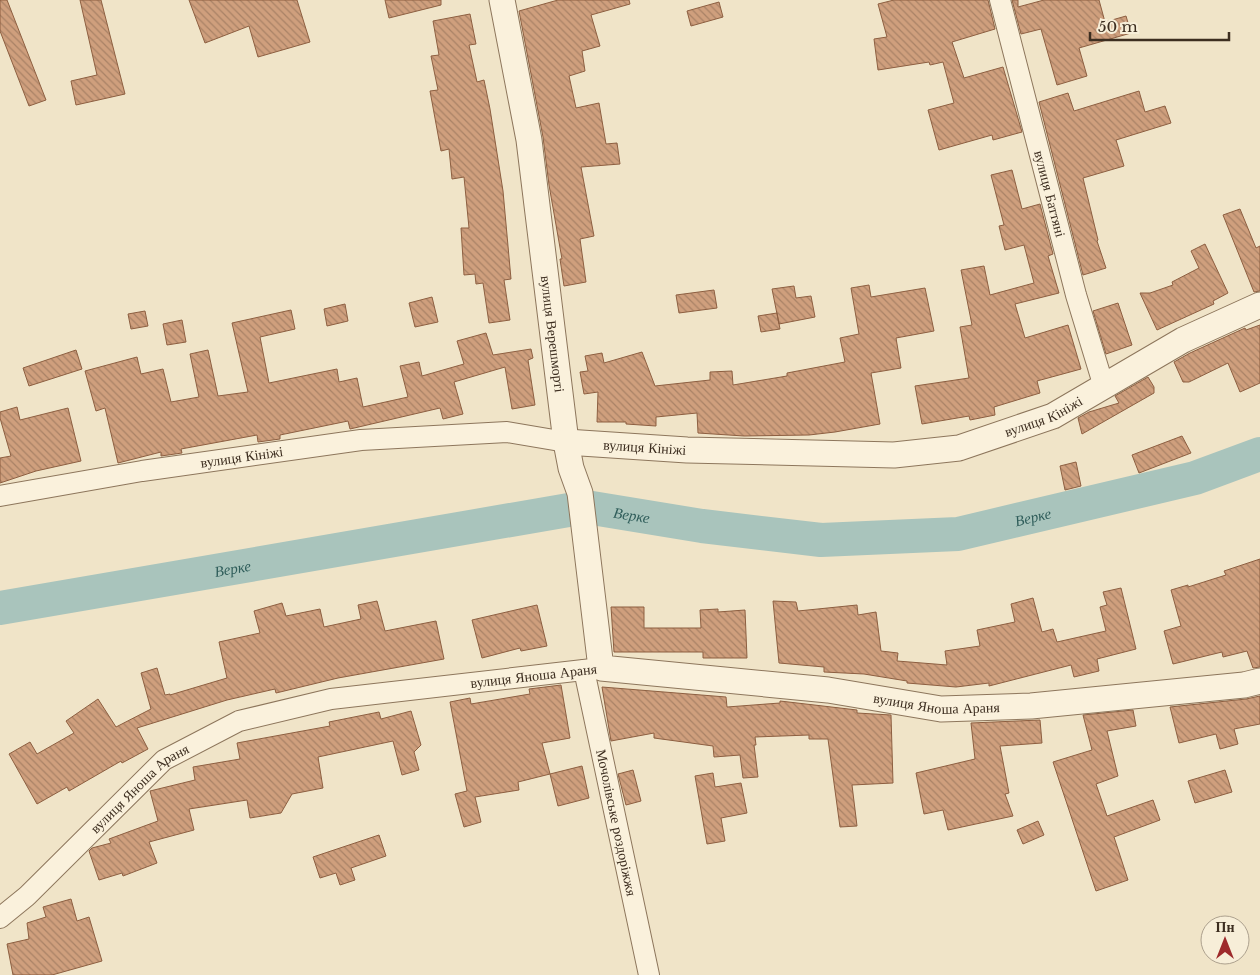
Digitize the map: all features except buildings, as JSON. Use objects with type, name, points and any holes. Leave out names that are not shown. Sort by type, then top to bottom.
[{"type":"street","name":"вулиця Верешморті","points":[[502,0],[529,140],[566,442],[571,468],[580,493],[592,669]]},
{"type":"street","name":"вулиця Баттяні","points":[[1000,0],[1076,295],[1104,387]]},
{"type":"street","name":"вулиця Кініжі","points":[[0,496],[142,471],[361,440],[507,432],[566,442],[686,450],[894,455],[959,448],[1053,416],[1183,340],[1260,305]]},
{"type":"street","name":"вулиця Яноша Араня","points":[[0,918],[27,896],[164,760],[239,720],[331,699],[592,669],[828,690],[941,709],[1032,706],[1244,685],[1260,681]]},
{"type":"street","name":"Мочолівське роздоріжжя","points":[[592,669],[649,975]]},
{"type":"waterway","name":"Верке","points":[[0,608],[586,507],[702,526],[821,540],[958,534],[1195,478],[1260,454]]}]
